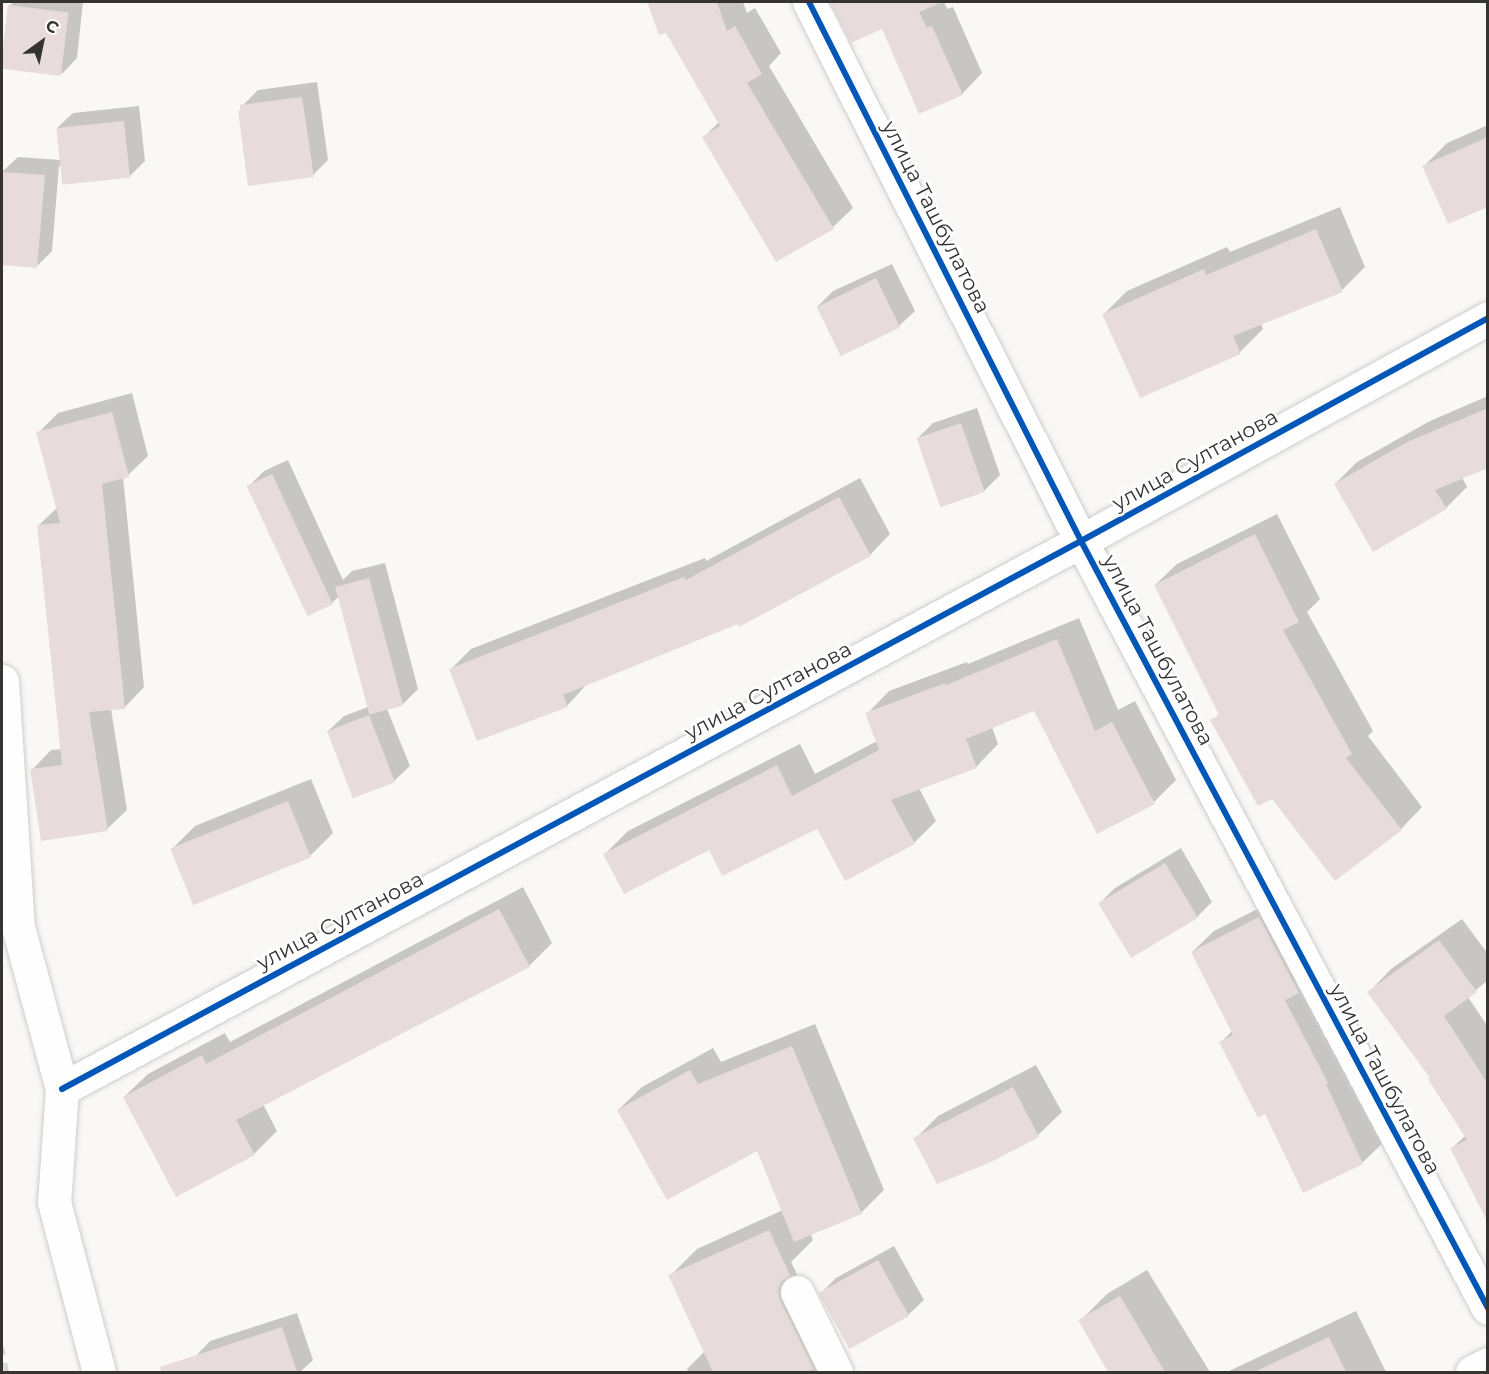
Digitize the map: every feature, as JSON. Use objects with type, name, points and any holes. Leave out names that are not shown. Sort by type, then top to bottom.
[{"type":"street","name":"улица Ташбулатова","points":[[809,2],[1082,541],[1488,1308]]},
{"type":"street","name":"улица Султанова","points":[[62,1089],[1082,541],[1488,318]]},
{"type":"street","points":[[2,681],[18,927],[62,1089],[54,1202],[99,1372]]},
{"type":"street","points":[[797,1292],[836,1372]]},
{"type":"street","points":[[1472,1372],[1488,1364]]},
{"type":"building","points":[[647,2],[717,2],[727,31],[735,26],[762,74],[747,83],[834,229],[776,262],[702,137],[720,126],[666,33],[659,35]]},
{"type":"building","points":[[830,2],[942,2],[919,12],[927,28],[932,26],[963,95],[919,114],[882,29],[851,43]]},
{"type":"building","points":[[8,5],[69,12],[61,76],[2,69]]},
{"type":"building","points":[[302,97],[314,177],[248,186],[238,111],[240,105]]},
{"type":"building","points":[[124,121],[130,178],[62,185],[56,128]]},
{"type":"building","points":[[1488,137],[1488,207],[1448,224],[1422,166]]},
{"type":"building","points":[[2,172],[45,175],[37,268],[2,265]]},
{"type":"building","points":[[1316,229],[1343,292],[1233,336],[1241,354],[1140,398],[1102,314],[1204,269],[1206,275]]},
{"type":"building","points":[[876,278],[900,327],[841,356],[817,307]]},
{"type":"building","points":[[1488,408],[1488,468],[1435,490],[1447,509],[1373,552],[1334,484],[1407,442]]},
{"type":"building","points":[[112,412],[129,477],[102,484],[125,709],[89,712],[108,831],[41,841],[30,769],[62,765],[37,525],[60,523],[36,432]]},
{"type":"building","points":[[961,423],[985,492],[940,507],[917,438]]},
{"type":"building","points":[[272,474],[333,605],[307,616],[247,486]]},
{"type":"building","points":[[839,497],[871,556],[739,627],[738,624],[563,695],[568,707],[477,741],[449,669],[684,577],[686,580]]},
{"type":"building","points":[[1255,534],[1299,622],[1283,630],[1352,754],[1346,758],[1402,830],[1335,881],[1272,799],[1258,806],[1210,720],[1219,715],[1154,585]]},
{"type":"building","points":[[369,578],[403,706],[369,715],[335,587]]},
{"type":"building","points":[[1057,639],[1095,731],[1112,722],[1155,804],[1097,834],[1034,711],[966,739],[977,768],[891,800],[915,844],[845,881],[817,829],[722,876],[709,850],[624,894],[603,854],[777,765],[792,796],[879,750],[865,713],[945,683],[946,685]]},
{"type":"building","points":[[369,715],[395,782],[353,798],[327,731]]},
{"type":"building","points":[[288,801],[311,858],[193,905],[170,849]]},
{"type":"building","points":[[1165,863],[1198,918],[1131,958],[1098,903]]},
{"type":"building","points":[[499,909],[530,967],[236,1120],[255,1155],[176,1197],[123,1097],[202,1055],[206,1064]]},
{"type":"building","points":[[1259,917],[1299,993],[1285,1000],[1328,1083],[1326,1084],[1363,1164],[1303,1193],[1265,1114],[1258,1118],[1219,1042],[1233,1035],[1191,952]]},
{"type":"building","points":[[1439,940],[1477,992],[1444,1016],[1488,1084],[1488,1223],[1450,1148],[1467,1140],[1428,1079],[1430,1078],[1367,992]]},
{"type":"building","points":[[792,1046],[862,1214],[794,1242],[757,1151],[667,1200],[617,1110],[690,1070],[698,1084]]},
{"type":"building","points":[[1013,1087],[1039,1137],[991,1162],[937,1184],[913,1138]]},
{"type":"building","points":[[769,1230],[790,1275],[781,1282],[778,1290],[780,1300],[814,1369],[807,1372],[713,1372],[668,1275]]},
{"type":"building","points":[[878,1260],[909,1316],[850,1349],[819,1293]]},
{"type":"building","points":[[1120,1296],[1165,1372],[1108,1372],[1078,1320]]},
{"type":"building","points":[[282,1327],[297,1372],[161,1372],[160,1367]]},
{"type":"building","points":[[1329,1337],[1346,1372],[1254,1372]]},
{"type":"railway","points":[[2,1347],[7,1372]]},
{"type":"cycle path","points":[[809,2],[1081,541],[1488,1308]]},
{"type":"cycle path","points":[[62,1089],[1081,541],[1488,318]]}]
